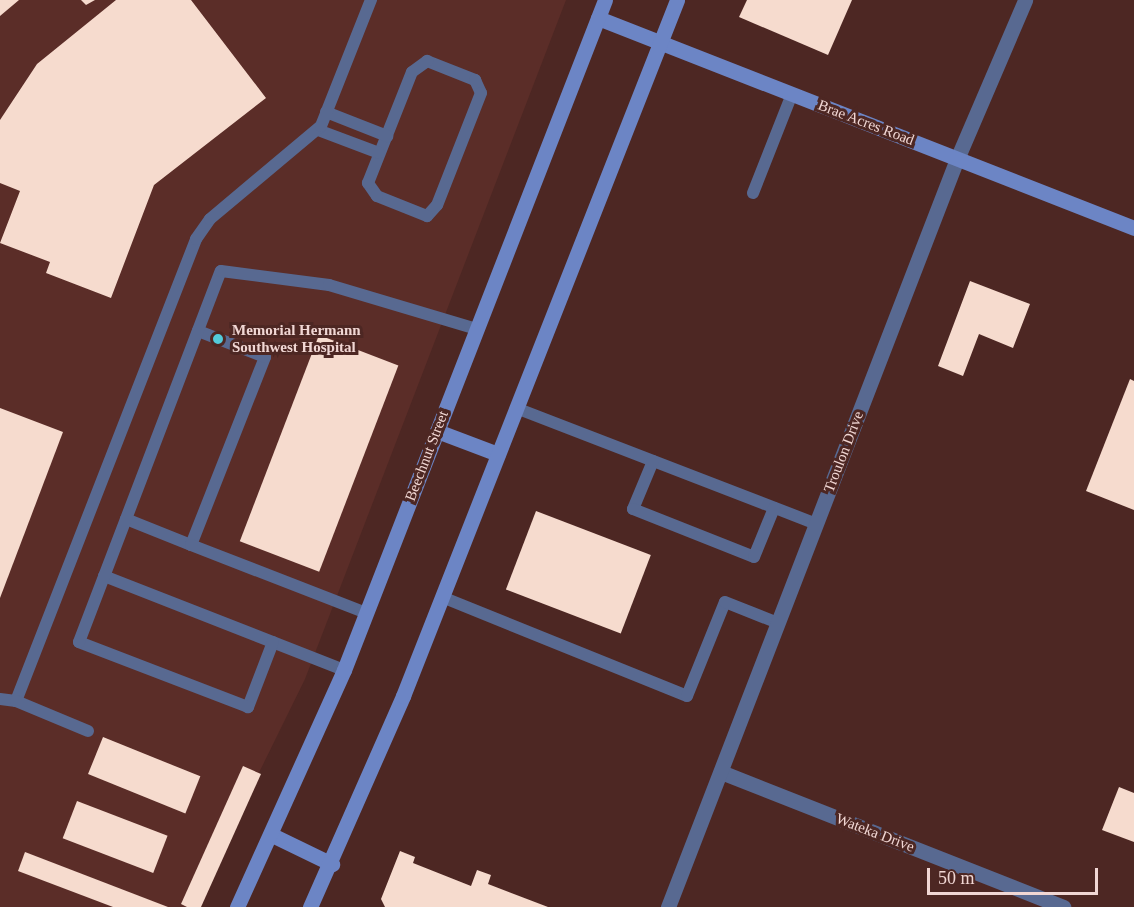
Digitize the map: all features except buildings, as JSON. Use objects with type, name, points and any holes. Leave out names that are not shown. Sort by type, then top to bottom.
[{"type":"main road","name":"Beechnut Street","points":[[237,907],[272,835],[344,670],[605,0]]},
{"type":"main road","points":[[310,907],[332,864],[442,597],[677,0]]},
{"type":"main road","name":"Brae Acres Road","points":[[598,18],[1134,228]]},
{"type":"main road","points":[[437,431],[498,453]]},
{"type":"main road","points":[[272,835],[332,864]]},
{"type":"street","name":"Troulon Drive","points":[[668,907],[957,159],[1025,0]]},
{"type":"street","name":"Wateka Drive","points":[[721,772],[1063,907]]},
{"type":"lane","points":[[16,701],[196,239],[210,219],[318,130],[371,0]]},
{"type":"lane","points":[[427,60],[476,80],[481,87],[431,214],[369,189],[380,153],[419,63],[427,60]]},
{"type":"lane","points":[[753,193],[792,94]]},
{"type":"lane","points":[[326,112],[387,136]]},
{"type":"lane","points":[[318,130],[380,153]]},
{"type":"lane","points":[[273,642],[248,707],[79,642],[221,271],[329,285],[477,329]]},
{"type":"lane","points":[[191,545],[265,357],[198,331]]},
{"type":"lane","points":[[516,408],[817,524]]},
{"type":"lane","points":[[653,461],[633,509],[754,557],[774,508]]},
{"type":"lane","points":[[126,519],[366,613]]},
{"type":"lane","points":[[104,576],[344,670]]},
{"type":"lane","points":[[442,597],[687,696],[724,602],[778,623]]},
{"type":"lane","points":[[0,699],[16,701],[88,731]]},
{"type":"shaded area","name":"Memorial Hermann Southwest Hospital","points":[[0,0],[566,0],[305,679],[193,907],[0,907]]},
{"type":"place","name":"Memorial Hermann Southwest Hospital","points":[[218,339]]}]
